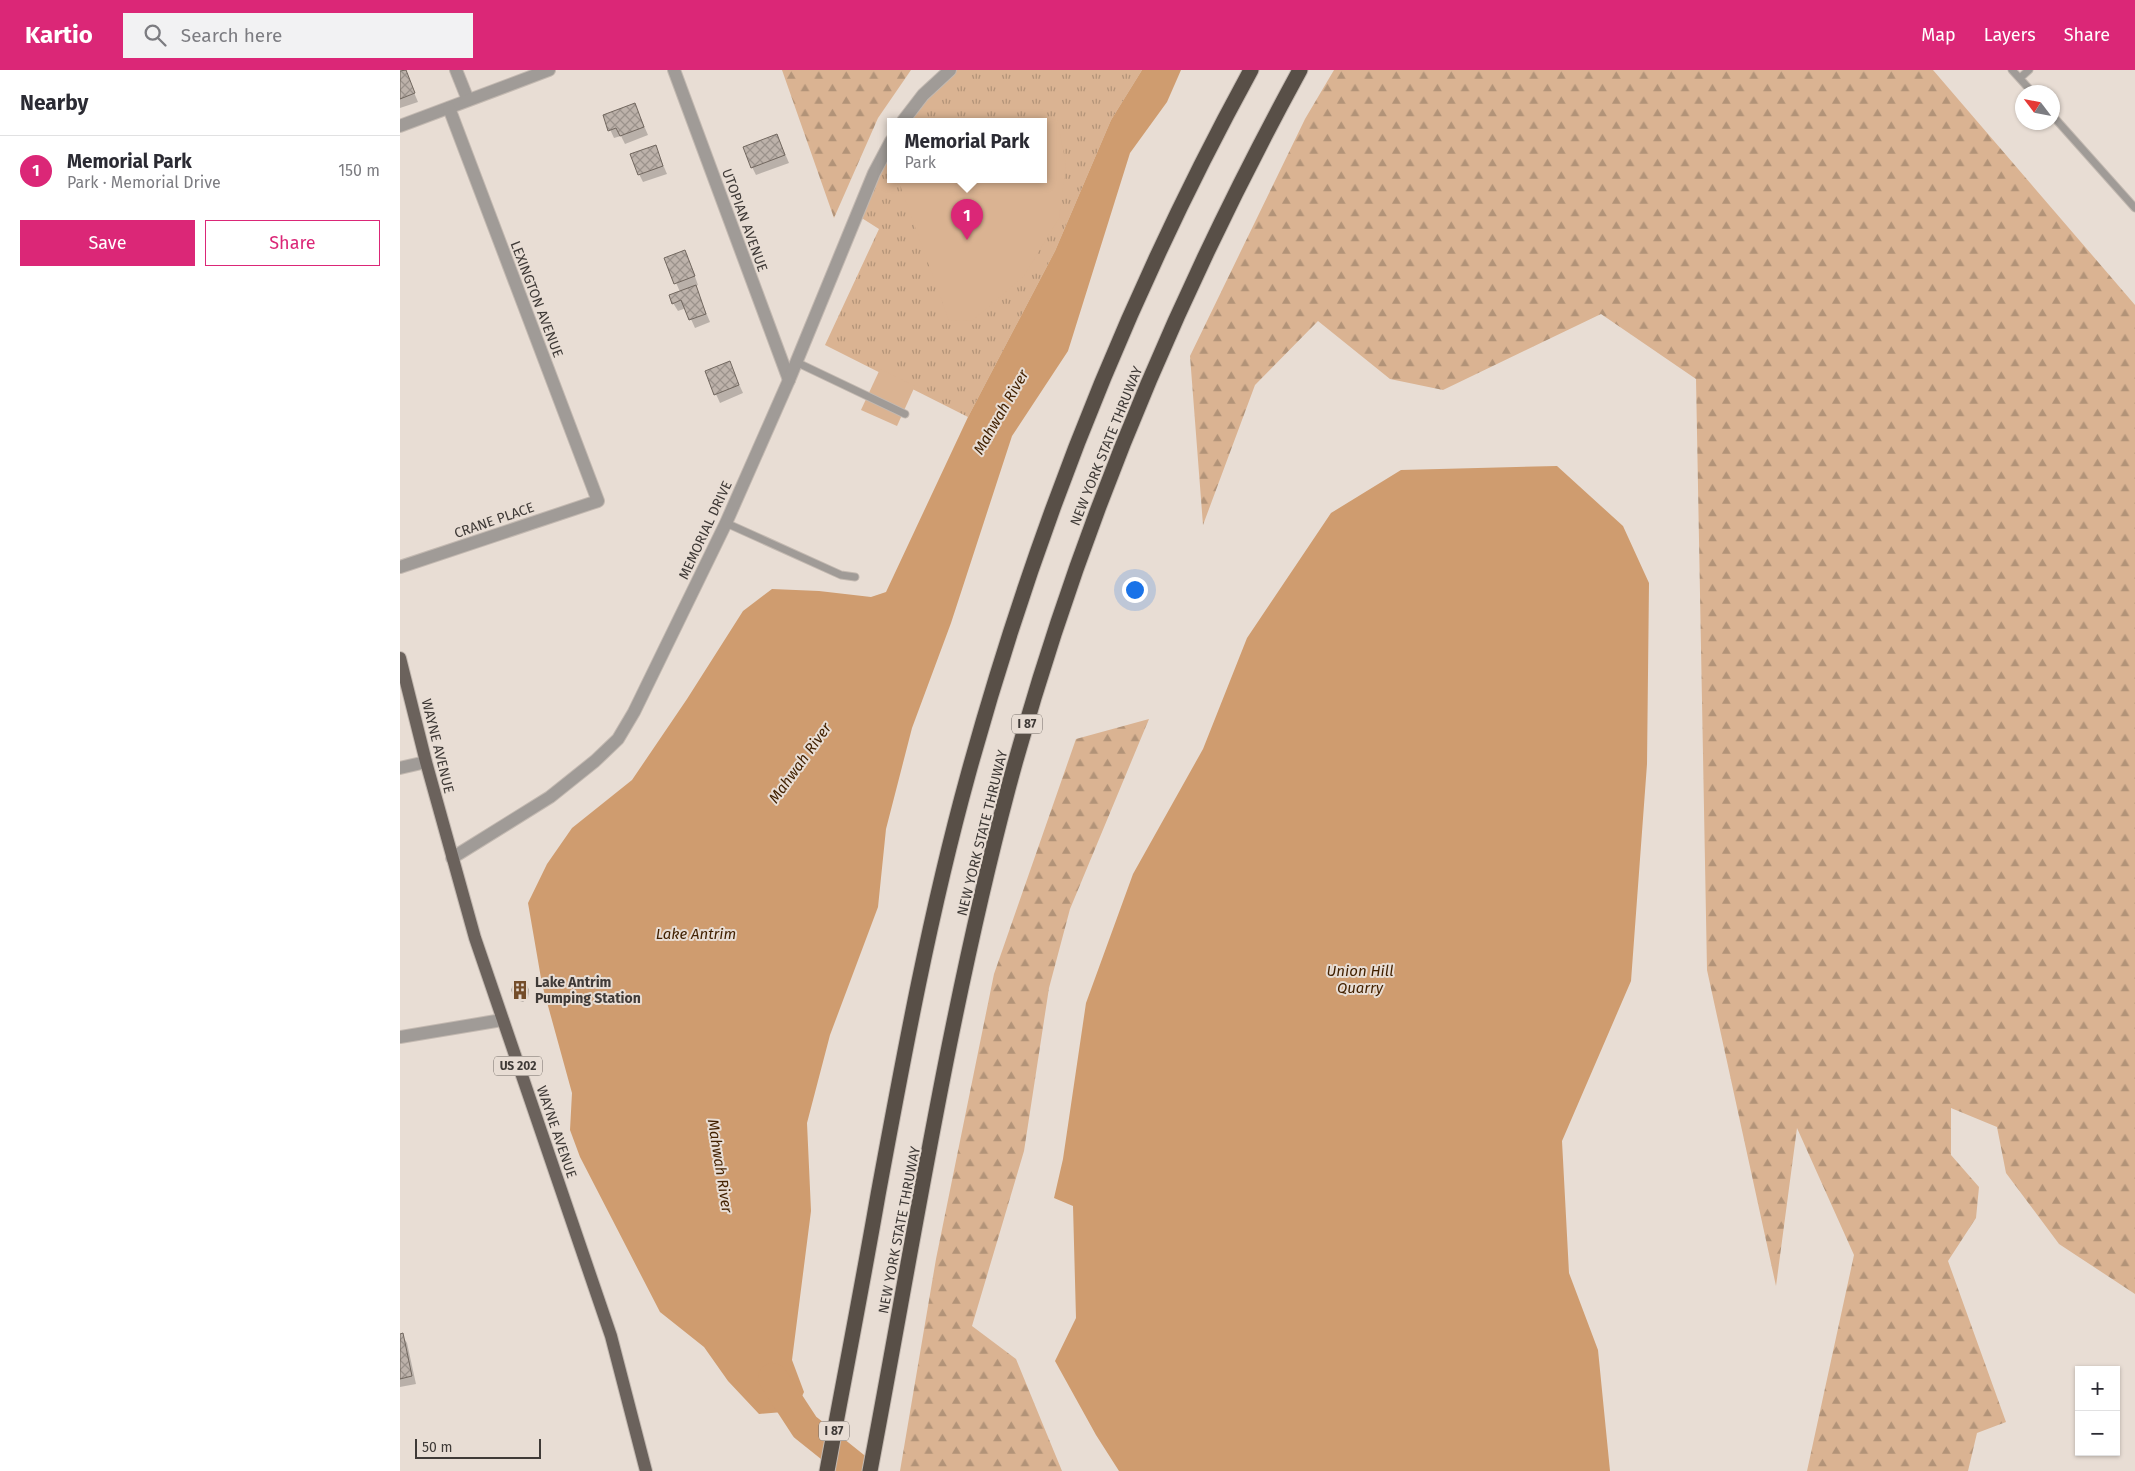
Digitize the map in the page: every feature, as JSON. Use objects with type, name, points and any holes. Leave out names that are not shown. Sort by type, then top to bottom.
[{"type":"highway","name":"NEW YORK STATE THRUWAY","points":[[827,1471],[924,959],[965,786],[993,689],[1050,515],[1091,410],[1160,250],[1197,173],[1251,70]]},
{"type":"highway","name":"NEW YORK STATE THRUWAY","points":[[870,1471],[966,968],[1009,788],[1034,701],[1090,530],[1158,360],[1235,192],[1300,70]]},
{"type":"main road","name":"WAYNE AVENUE","points":[[400,658],[452,858],[502,1020],[611,1336],[646,1471]]},
{"type":"street","points":[[456,70],[468,100]]},
{"type":"street","points":[[400,126],[549,70]]},
{"type":"street","name":"UTOPIAN AVENUE","points":[[674,70],[788,380]]},
{"type":"street","points":[[905,118],[923,95],[950,70]]},
{"type":"street","name":"LEXINGTON AVENUE","points":[[449,108],[598,501]]},
{"type":"street","name":"MEMORIAL DRIVE","points":[[452,858],[550,797],[596,761],[618,739],[634,712],[726,523],[796,362],[874,173],[887,149]]},
{"type":"street","name":"CRANE PLACE","points":[[400,567],[598,501]]},
{"type":"street","points":[[400,768],[426,762]]},
{"type":"street","points":[[400,1037],[502,1020]]},
{"type":"lane","points":[[2012,70],[2026,85]]},
{"type":"lane","points":[[2020,78],[2029,70]]},
{"type":"lane","points":[[2060,124],[2135,208]]},
{"type":"lane","points":[[796,362],[904,414]]},
{"type":"lane","points":[[726,523],[841,575],[855,577]]},
{"type":"green space","points":[[782,70],[911,70],[878,118],[834,218]]},
{"type":"green space","points":[[950,70],[1142,70],[1111,120],[1055,251],[968,417],[825,345],[879,229],[857,215],[887,150],[887,183],[1047,183],[1047,118],[906,118]]},
{"type":"green space","points":[[1334,70],[1933,70],[2135,305],[2135,1294],[2059,1244],[2006,1173],[1997,1127],[1951,1108],[1951,1155],[1979,1187],[1976,1218],[1948,1261],[2006,1422],[1977,1433],[1968,1471],[1807,1471],[1854,1255],[1797,1128],[1776,1286],[1707,970],[1696,379],[1601,314],[1443,390],[1390,379],[1318,321],[1255,385],[1203,525],[1190,356],[1305,119]]},
{"type":"green space","points":[[1057,120],[1066,164],[1059,218],[1024,276],[973,320],[949,321],[899,183],[1047,183],[1047,122]]},
{"type":"green space","points":[[880,369],[915,386],[897,426],[861,410]]},
{"type":"green space","points":[[1149,719],[1070,909],[1049,988],[1024,1151],[972,1326],[1016,1359],[1062,1471],[900,1471],[936,1259],[994,974],[1076,739]]},
{"type":"water","name":"Lake Antrim","points":[[1142,70],[1181,70],[1167,102],[1130,153],[1068,351],[1012,436],[951,623],[912,728],[886,829],[878,907],[830,1035],[807,1123],[811,1211],[792,1360],[804,1392],[795,1411],[759,1414],[728,1381],[704,1347],[660,1312],[580,1157],[570,1130],[572,1093],[542,984],[528,903],[547,864],[572,828],[632,780],[687,699],[743,611],[772,589],[819,591],[871,597],[886,592],[968,417],[1055,251],[1111,120]]},
{"type":"water","name":"Union Hill Quarry","points":[[1557,466],[1623,526],[1649,583],[1647,764],[1631,981],[1562,1141],[1569,1273],[1598,1350],[1610,1471],[1119,1471],[1096,1435],[1055,1361],[1076,1318],[1073,1206],[1054,1198],[1063,1159],[1086,1003],[1133,874],[1203,749],[1247,638],[1331,513],[1401,470]]},
{"type":"building","points":[[406,70],[415,93],[400,99],[400,71]]},
{"type":"building","points":[[635,103],[644,127],[620,136],[616,128],[608,131],[603,115]]},
{"type":"building","points":[[777,134],[785,155],[751,168],[743,147]]},
{"type":"building","points":[[656,145],[663,166],[638,175],[630,154]]},
{"type":"building","points":[[685,250],[695,276],[674,284],[664,258]]},
{"type":"building","points":[[696,285],[706,314],[689,320],[681,300],[672,304],[669,295]]},
{"type":"building","points":[[730,361],[739,385],[714,395],[705,371]]},
{"type":"building","name":"Lake Antrim Pumping Station","points":[[517,982],[523,982],[528,987],[526,996],[517,998],[512,993],[512,987]]},
{"type":"building","points":[[403,1333],[412,1376],[400,1379],[400,1334]]},
{"type":"waterway","name":"Mahwah River","points":[[773,1378],[805,1427],[860,1471]]},
{"type":"place","name":"Memorial Park","points":[[967,240]]},
{"type":"place","name":"Lake Antrim Pumping Station","points":[[520,990]]}]
